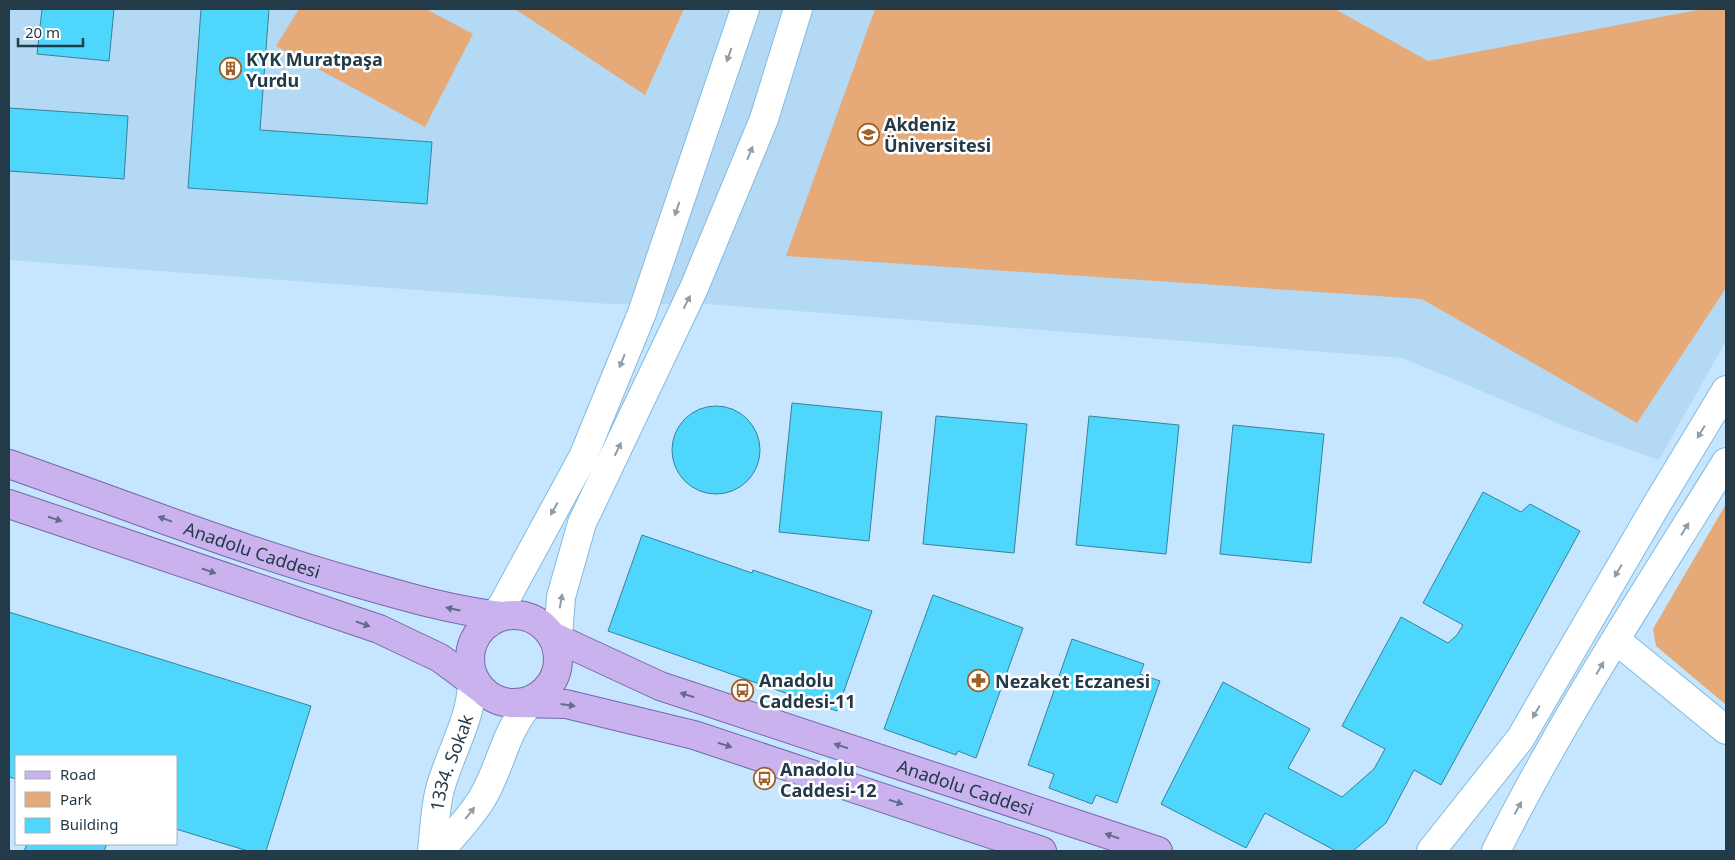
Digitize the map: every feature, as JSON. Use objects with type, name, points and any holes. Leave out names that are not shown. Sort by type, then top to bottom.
[{"type":"main road","name":"Anadolu Caddesi","points":[[9,464],[294,566],[422,603],[495,618]]},
{"type":"main road","name":"Anadolu Caddesi","points":[[9,504],[379,629],[440,658],[475,681]]},
{"type":"main road","points":[[516,614],[530,618],[542,625],[555,641],[558,664],[554,678],[545,690],[527,702],[504,702],[491,697],[475,681],[469,660],[472,646],[478,633],[495,618],[516,614]]},
{"type":"main road","name":"Anadolu Caddesi","points":[[555,641],[660,686],[1158,851]]},
{"type":"main road","name":"Anadolu Caddesi","points":[[527,702],[566,704],[694,735],[1042,851]]},
{"type":"street","points":[[495,618],[583,457],[642,313],[745,9]]},
{"type":"street","points":[[555,641],[561,597],[582,523],[694,288],[764,119],[798,9]]},
{"type":"street","points":[[1431,851],[1520,739],[1726,390]]},
{"type":"street","points":[[1496,851],[1517,810],[1616,640],[1726,462]]},
{"type":"street","points":[[1616,640],[1726,730]]},
{"type":"street","name":"1334. Sokak","points":[[432,851],[439,793],[468,713],[475,681]]},
{"type":"street","name":"1334. Sokak","points":[[440,851],[483,797],[510,730],[527,702]]},
{"type":"shaded area","name":"Akdeniz Üniversitesi","points":[[9,9],[1726,9],[1726,341],[1659,460],[1569,428],[1403,358],[706,304],[610,304],[9,260]]},
{"type":"green space","points":[[299,9],[426,9],[473,34],[425,127],[276,46]]},
{"type":"green space","points":[[515,9],[684,9],[645,95]]},
{"type":"green space","points":[[875,9],[1335,9],[1428,61],[1703,9],[1726,9],[1726,288],[1637,423],[1422,299],[786,256]]},
{"type":"green space","points":[[1726,504],[1726,705],[1656,646],[1653,629]]},
{"type":"building","points":[[42,9],[114,9],[109,61],[37,54]]},
{"type":"building","name":"KYK Muratpaşa Yurdu","points":[[201,9],[269,9],[260,130],[432,142],[427,204],[188,188]]},
{"type":"building","points":[[9,108],[128,116],[124,179],[9,171]]},
{"type":"building","points":[[792,403],[882,412],[869,541],[779,532]]},
{"type":"building","points":[[716,406],[733,409],[747,419],[757,433],[760,450],[757,467],[747,481],[733,491],[716,494],[699,491],[685,481],[675,467],[672,450],[675,433],[685,419],[699,409]]},
{"type":"building","points":[[936,416],[1027,424],[1014,553],[923,544]]},
{"type":"building","points":[[1089,416],[1179,425],[1166,554],[1076,545]]},
{"type":"building","points":[[1233,425],[1324,434],[1311,563],[1220,554]]},
{"type":"building","points":[[1483,492],[1521,512],[1530,504],[1580,531],[1441,785],[1414,770],[1386,823],[1353,851],[1336,851],[1265,813],[1246,848],[1161,804],[1223,682],[1310,729],[1288,768],[1342,797],[1374,769],[1385,749],[1342,726],[1401,617],[1448,643],[1457,635],[1463,625],[1423,603]]},
{"type":"building","points":[[642,535],[752,573],[753,570],[872,611],[837,711],[608,631]]},
{"type":"building","points":[[933,595],[1023,628],[976,758],[958,751],[956,755],[884,729]]},
{"type":"building","points":[[9,612],[311,706],[266,851],[248,851],[178,830],[178,755],[15,755],[15,779],[9,777]]},
{"type":"building","points":[[1072,639],[1144,664],[1140,674],[1160,681],[1117,803],[1096,795],[1092,804],[1049,788],[1054,774],[1028,765]]},
{"type":"building","points":[[27,845],[107,845],[104,851],[24,851]]},
{"type":"place","name":"KYK Muratpaşa Yurdu","points":[[230,69]]},
{"type":"place","name":"Akdeniz Üniversitesi","points":[[868,134]]},
{"type":"place","name":"Nezaket Eczanesi","points":[[979,681]]},
{"type":"place","name":"Anadolu Caddesi-11","points":[[743,690]]},
{"type":"place","name":"Anadolu Caddesi-12","points":[[764,779]]}]
